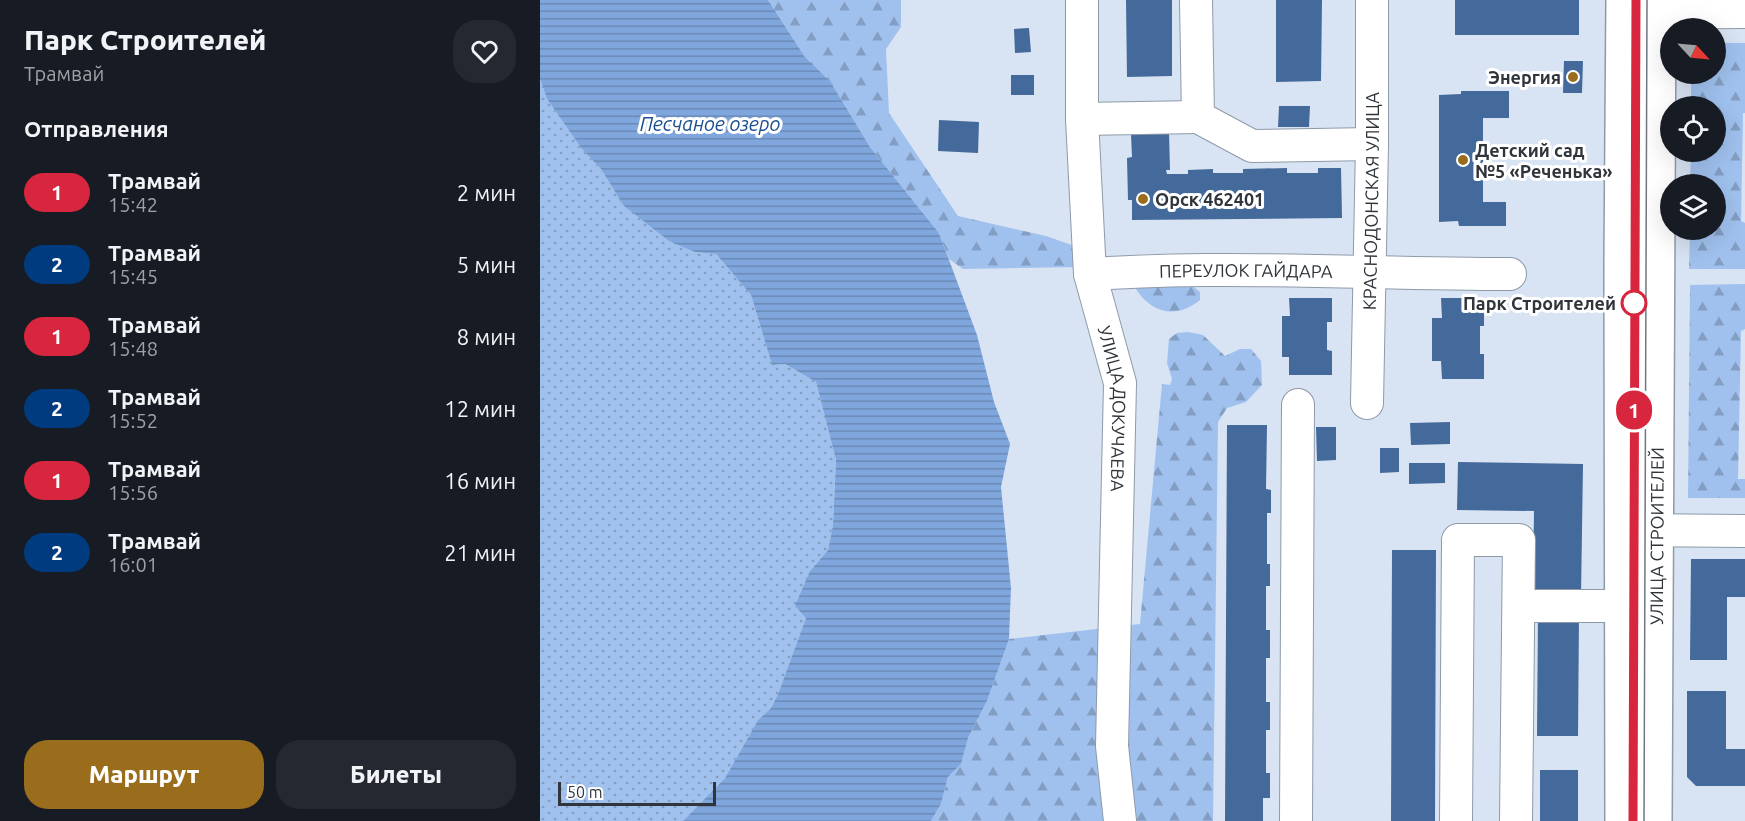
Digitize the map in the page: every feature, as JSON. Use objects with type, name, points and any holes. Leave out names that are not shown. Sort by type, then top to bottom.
[{"type":"main road","name":"УЛИЦА СТРОИТЕЛЕЙ","points":[[1655,821],[1659,6]]},
{"type":"main road","name":"УЛИЦА СТРОИТЕЛЕЙ","points":[[1622,821],[1623,7]]},
{"type":"street","name":"УЛИЦА ДОКУЧАЕВА","points":[[1082,0],[1082,119],[1090,274],[1120,383],[1112,746],[1120,821]]},
{"type":"street","points":[[1196,0],[1198,117]]},
{"type":"street","name":"КРАСНОДОНСКАЯ УЛИЦА","points":[[1367,403],[1372,0]]},
{"type":"street","points":[[1623,7],[1659,6],[1745,12]]},
{"type":"street","points":[[1082,119],[1198,117],[1252,146],[1372,144]]},
{"type":"street","name":"ПЕРЕУЛОК ГАЙДАРА","points":[[1090,274],[1204,270],[1417,274],[1510,273]]},
{"type":"street","points":[[1296,821],[1298,405]]},
{"type":"street","points":[[1622,445],[1657,445]]},
{"type":"street","points":[[1622,530],[1745,531]]},
{"type":"street","points":[[1456,821],[1458,540],[1520,540],[1516,821]]},
{"type":"street","points":[[1519,606],[1656,606]]},
{"type":"green space","points":[[768,0],[901,0],[901,27],[886,49],[889,113],[958,216],[1046,236],[1083,249],[1083,267],[963,269],[949,259],[939,233],[870,147],[830,81],[805,57]]},
{"type":"green space","points":[[1726,43],[1745,43],[1741,221],[1745,223],[1745,269],[1689,269],[1690,240],[1726,240],[1726,174],[1690,174],[1691,162],[1726,162],[1726,96],[1691,96],[1691,84],[1726,84]]},
{"type":"green space","points":[[540,79],[547,99],[581,148],[601,169],[623,205],[695,252],[716,254],[751,295],[772,365],[785,364],[816,382],[836,460],[833,525],[828,550],[810,571],[806,618],[778,694],[771,708],[758,720],[725,778],[683,821],[540,821]]},
{"type":"green space","points":[[1141,279],[1185,280],[1200,292],[1200,300],[1183,310],[1165,311],[1150,304],[1136,289]]},
{"type":"green space","points":[[1745,284],[1745,329],[1741,331],[1738,479],[1745,479],[1745,498],[1688,498],[1690,285]]},
{"type":"green space","points":[[1188,332],[1203,335],[1225,356],[1240,349],[1251,349],[1261,361],[1262,385],[1246,402],[1227,408],[1218,422],[1213,821],[931,821],[941,804],[948,777],[961,764],[968,738],[987,701],[1009,639],[1140,624],[1162,384],[1170,385],[1172,379],[1167,363],[1169,339],[1177,333]]},
{"type":"water","name":"Песчаное озеро","points":[[540,0],[768,0],[805,57],[830,81],[870,147],[939,233],[977,335],[994,402],[1010,444],[1001,487],[1011,588],[1009,639],[987,701],[968,738],[961,764],[948,777],[941,804],[931,821],[683,821],[725,778],[758,720],[771,708],[778,694],[806,618],[795,606],[810,571],[828,550],[833,525],[836,460],[816,382],[785,364],[772,365],[751,295],[716,254],[695,252],[669,241],[623,205],[601,169],[581,148],[547,99],[540,79]]},
{"type":"building","points":[[1126,0],[1172,0],[1172,76],[1127,77]]},
{"type":"building","points":[[1276,0],[1322,0],[1321,81],[1276,82]]},
{"type":"building","points":[[1455,0],[1579,0],[1579,35],[1455,35]]},
{"type":"building","points":[[1029,28],[1031,52],[1015,53],[1014,29]]},
{"type":"building","name":"Энергия","points":[[1564,61],[1583,61],[1582,93],[1563,93]]},
{"type":"building","points":[[1011,75],[1034,75],[1034,95],[1011,95]]},
{"type":"building","points":[[1461,91],[1509,91],[1509,118],[1483,118],[1483,202],[1506,202],[1506,226],[1459,226],[1458,221],[1439,222],[1439,95],[1461,94]]},
{"type":"building","points":[[1279,106],[1310,106],[1309,127],[1278,127]]},
{"type":"building","points":[[939,120],[979,122],[978,153],[938,151]]},
{"type":"building","points":[[1169,133],[1170,170],[1166,170],[1167,174],[1188,174],[1188,170],[1213,169],[1213,173],[1243,173],[1243,169],[1287,168],[1287,173],[1318,173],[1318,168],[1341,168],[1342,218],[1132,220],[1132,200],[1128,200],[1127,158],[1132,157],[1131,134]]},
{"type":"building","points":[[1289,298],[1332,298],[1332,322],[1327,322],[1327,350],[1332,351],[1332,375],[1289,375],[1289,357],[1282,357],[1282,316],[1290,316]]},
{"type":"building","points":[[1441,298],[1484,298],[1484,326],[1480,326],[1480,354],[1484,354],[1484,379],[1442,379],[1441,361],[1432,361],[1432,318],[1442,318]]},
{"type":"building","points":[[1450,422],[1450,444],[1411,445],[1410,423]]},
{"type":"building","points":[[1227,425],[1267,425],[1266,489],[1271,490],[1271,513],[1267,513],[1267,564],[1270,564],[1270,586],[1266,586],[1266,630],[1270,630],[1270,658],[1266,658],[1266,702],[1270,702],[1270,730],[1266,730],[1266,773],[1270,773],[1270,798],[1263,798],[1263,821],[1225,821]]},
{"type":"building","points":[[1316,427],[1336,427],[1336,460],[1317,461]]},
{"type":"building","points":[[1380,448],[1399,448],[1399,472],[1380,473]]},
{"type":"building","points":[[1458,462],[1583,464],[1581,596],[1533,595],[1534,511],[1457,510]]},
{"type":"building","points":[[1409,463],[1445,463],[1445,483],[1409,484]]},
{"type":"building","points":[[1392,550],[1436,550],[1435,821],[1391,821]]},
{"type":"building","points":[[1691,559],[1745,559],[1745,597],[1727,597],[1727,660],[1690,660]]},
{"type":"building","points":[[1538,613],[1579,614],[1578,736],[1537,736]]},
{"type":"building","points":[[1687,691],[1726,691],[1726,749],[1745,749],[1745,786],[1696,786],[1687,777]]},
{"type":"building","points":[[1540,770],[1578,770],[1578,821],[1540,821]]},
{"type":"tram line","points":[[1633,821],[1636,0]]},
{"type":"tram line","name":"1","points":[[1633,821],[1636,0]]},
{"type":"tram line","points":[[1644,821],[1647,0]]},
{"type":"place","name":"Энергия","points":[[1573,77]]},
{"type":"place","name":"Детский сад №5 «Реченька»","points":[[1463,160]]},
{"type":"place","name":"Орск 462401","points":[[1143,199]]},
{"type":"place","name":"Парк Строителей","points":[[1634,303]]}]
